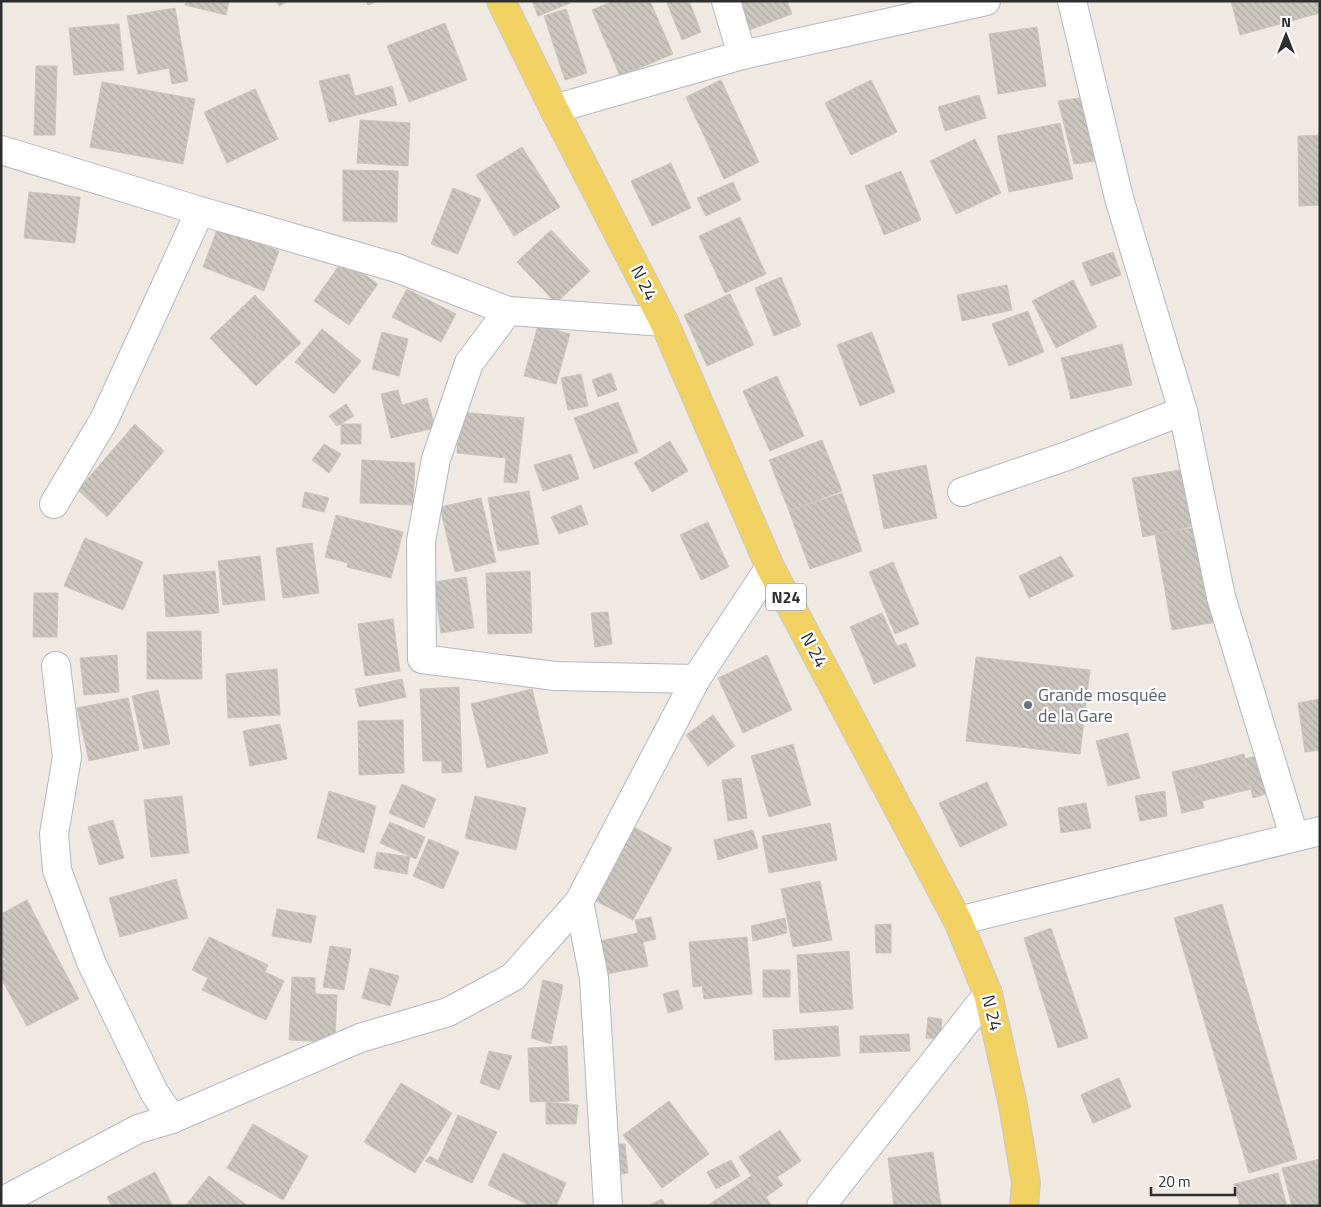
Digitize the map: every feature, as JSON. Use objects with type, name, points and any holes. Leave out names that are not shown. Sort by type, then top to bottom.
[{"type":"main road","name":"N 24","points":[[501,1],[554,109],[664,322],[770,567],[958,921],[988,994],[1013,1105],[1030,1198]]},
{"type":"street","points":[[726,1],[742,55]]},
{"type":"street","points":[[554,109],[742,55],[986,1]]},
{"type":"street","points":[[958,921],[1307,834],[1221,597],[1183,411],[1119,198],[1072,1]]},
{"type":"street","points":[[1,150],[200,211],[397,268],[508,311],[664,322]]},
{"type":"street","points":[[54,504],[104,420],[200,211]]},
{"type":"street","points":[[508,311],[469,363],[436,459],[421,541],[422,659],[555,676],[696,679]]},
{"type":"street","points":[[962,492],[1067,456],[1183,411]]},
{"type":"street","points":[[1,1202],[138,1129],[172,1119],[360,1038],[448,1012],[513,977],[579,902],[696,679],[770,567]]},
{"type":"street","points":[[56,666],[67,757],[54,834],[56,870],[91,962],[154,1092],[172,1119]]},
{"type":"street","points":[[579,902],[594,978],[608,1206]]},
{"type":"street","points":[[820,1206],[988,994]]},
{"type":"building","points":[[186,1],[229,1],[226,15],[185,5]]},
{"type":"building","points":[[276,1],[289,1],[279,6]]},
{"type":"building","points":[[366,1],[379,1],[368,5]]},
{"type":"building","points":[[532,1],[569,1],[570,3],[538,16]]},
{"type":"building","points":[[613,1],[650,1],[673,54],[620,76],[592,10]]},
{"type":"building","points":[[672,1],[689,1],[701,32],[682,40],[667,3]]},
{"type":"building","points":[[735,1],[787,1],[792,14],[747,31]]},
{"type":"building","points":[[1231,1],[1320,1],[1320,13],[1240,35]]},
{"type":"building","points":[[175,8],[188,81],[172,84],[169,68],[138,74],[127,16]]},
{"type":"building","points":[[566,9],[587,73],[565,80],[544,16]]},
{"type":"building","points":[[445,23],[467,80],[409,102],[387,46]]},
{"type":"building","points":[[119,24],[124,70],[74,75],[69,28]]},
{"type":"building","points":[[1037,27],[1046,86],[998,94],[989,34]]},
{"type":"building","points":[[36,66],[57,66],[55,135],[34,135]]},
{"type":"building","points":[[349,74],[355,96],[392,86],[397,105],[329,122],[319,81]]},
{"type":"building","points":[[721,80],[759,162],[724,179],[686,97]]},
{"type":"building","points":[[871,80],[897,132],[851,155],[825,103]]},
{"type":"building","points":[[102,82],[195,99],[183,164],[90,147]]},
{"type":"building","points":[[255,89],[278,139],[227,163],[204,112]]},
{"type":"building","points":[[979,95],[986,118],[945,131],[938,107]]},
{"type":"building","points":[[1093,96],[1105,160],[1074,164],[1058,101]]},
{"type":"building","points":[[360,120],[410,123],[408,166],[357,163]]},
{"type":"building","points":[[1060,123],[1073,179],[1009,192],[997,136]]},
{"type":"building","points":[[1320,135],[1320,205],[1299,206],[1298,136]]},
{"type":"building","points":[[975,139],[1001,193],[956,214],[930,161]]},
{"type":"building","points":[[522,147],[560,207],[514,236],[476,175]]},
{"type":"building","points":[[671,163],[691,208],[652,226],[631,181]]},
{"type":"building","points":[[343,170],[398,171],[397,222],[343,221]]},
{"type":"building","points":[[901,171],[921,220],[884,235],[865,186]]},
{"type":"building","points":[[733,182],[741,200],[706,216],[697,198]]},
{"type":"building","points":[[453,188],[481,199],[458,254],[431,244]]},
{"type":"building","points":[[29,192],[80,197],[75,243],[24,238]]},
{"type":"building","points":[[740,217],[766,274],[725,293],[699,236]]},
{"type":"building","points":[[218,227],[279,251],[264,291],[203,267]]},
{"type":"building","points":[[551,230],[590,271],[556,303],[517,262]]},
{"type":"building","points":[[1113,252],[1121,275],[1091,286],[1082,263]]},
{"type":"building","points":[[343,260],[378,284],[349,325],[314,301]]},
{"type":"building","points":[[781,277],[801,325],[774,336],[755,288]]},
{"type":"building","points":[[1073,280],[1097,327],[1056,348],[1032,301]]},
{"type":"building","points":[[1007,285],[1012,310],[962,321],[957,295]]},
{"type":"building","points":[[407,289],[456,314],[441,342],[392,317]]},
{"type":"building","points":[[730,294],[754,345],[707,366],[684,315]]},
{"type":"building","points":[[255,295],[301,343],[256,386],[210,338]]},
{"type":"building","points":[[1028,311],[1044,352],[1009,366],[992,324]]},
{"type":"building","points":[[538,325],[570,334],[556,384],[524,376]]},
{"type":"building","points":[[322,329],[361,361],[334,394],[295,362]]},
{"type":"building","points":[[382,332],[408,339],[399,376],[372,369]]},
{"type":"building","points":[[872,332],[895,392],[860,406],[837,345]]},
{"type":"building","points":[[1122,344],[1132,385],[1071,399],[1061,358]]},
{"type":"building","points":[[611,373],[617,390],[598,397],[592,380]]},
{"type":"building","points":[[581,374],[588,406],[568,410],[561,378]]},
{"type":"building","points":[[777,376],[804,436],[770,451],[743,391]]},
{"type":"building","points":[[398,390],[402,405],[427,398],[435,428],[391,438],[381,394]]},
{"type":"building","points":[[618,402],[638,452],[594,469],[574,418]]},
{"type":"building","points":[[346,404],[354,416],[337,426],[329,416]]},
{"type":"building","points":[[460,412],[524,418],[517,483],[504,482],[506,458],[457,453]]},
{"type":"building","points":[[135,424],[164,451],[107,517],[78,490]]},
{"type":"building","points":[[341,424],[361,424],[361,444],[341,444]]},
{"type":"building","points":[[822,440],[842,491],[789,511],[769,460]]},
{"type":"building","points":[[670,441],[688,471],[652,492],[634,463]]},
{"type":"building","points":[[324,444],[341,454],[329,473],[312,460]]},
{"type":"building","points":[[571,454],[579,479],[543,491],[534,465]]},
{"type":"building","points":[[362,460],[415,463],[413,505],[360,503]]},
{"type":"building","points":[[926,465],[937,518],[884,529],[873,475]]},
{"type":"building","points":[[1192,468],[1204,524],[1143,537],[1132,478]]},
{"type":"building","points":[[529,491],[539,544],[498,551],[488,498]]},
{"type":"building","points":[[305,492],[329,498],[324,512],[302,507]]},
{"type":"building","points":[[842,493],[862,551],[810,569],[789,511]]},
{"type":"building","points":[[481,498],[496,562],[455,572],[440,507]]},
{"type":"building","points":[[581,505],[588,524],[559,534],[551,517]]},
{"type":"building","points":[[336,515],[403,532],[391,578],[347,567],[348,563],[325,557]]},
{"type":"building","points":[[708,522],[729,567],[701,580],[680,535]]},
{"type":"building","points":[[1199,527],[1216,622],[1172,630],[1155,534]]},
{"type":"building","points":[[85,538],[143,562],[123,610],[64,586]]},
{"type":"building","points":[[312,543],[319,593],[283,598],[276,548]]},
{"type":"building","points":[[260,556],[265,600],[223,605],[218,561]]},
{"type":"building","points":[[1061,556],[1074,576],[1029,598],[1019,576]]},
{"type":"building","points":[[893,562],[919,624],[895,634],[869,572]]},
{"type":"building","points":[[215,571],[219,613],[166,617],[163,575]]},
{"type":"building","points":[[530,571],[532,633],[488,634],[486,573]]},
{"type":"building","points":[[466,577],[474,628],[441,633],[434,582]]},
{"type":"building","points":[[34,593],[58,593],[57,637],[33,637]]},
{"type":"building","points":[[608,612],[612,644],[595,647],[591,613]]},
{"type":"building","points":[[882,613],[897,646],[906,643],[916,666],[874,684],[850,627]]},
{"type":"building","points":[[393,619],[400,671],[365,676],[358,624]]},
{"type":"building","points":[[201,631],[202,679],[147,679],[147,632]]},
{"type":"building","points":[[117,655],[119,692],[84,695],[80,658]]},
{"type":"building","points":[[767,655],[792,710],[743,733],[718,678]]},
{"type":"building","name":"Grande mosquée de la Gare","points":[[976,657],[1090,670],[1080,754],[966,741]]},
{"type":"building","points":[[277,669],[280,715],[228,718],[226,674]]},
{"type":"building","points":[[402,679],[406,697],[359,707],[355,689]]},
{"type":"building","points":[[459,687],[462,772],[442,773],[442,761],[423,761],[420,689]]},
{"type":"building","points":[[532,689],[548,753],[487,768],[471,704]]},
{"type":"building","points":[[158,690],[170,744],[144,749],[132,696]]},
{"type":"building","points":[[128,698],[139,750],[89,761],[77,708]]},
{"type":"building","points":[[1320,699],[1320,750],[1305,752],[1298,703]]},
{"type":"building","points":[[713,715],[735,746],[708,766],[686,735]]},
{"type":"building","points":[[403,720],[404,773],[359,775],[358,721]]},
{"type":"building","points":[[280,724],[287,759],[250,766],[243,731]]},
{"type":"building","points":[[1128,733],[1140,778],[1108,786],[1096,741]]},
{"type":"building","points":[[793,744],[811,805],[769,817],[751,756]]},
{"type":"building","points":[[1244,754],[1251,789],[1202,801],[1194,767]]},
{"type":"building","points":[[1266,754],[1275,791],[1253,798],[1244,759]]},
{"type":"building","points":[[1194,767],[1204,808],[1182,813],[1172,772]]},
{"type":"building","points":[[741,778],[747,818],[728,821],[722,780]]},
{"type":"building","points":[[987,782],[1007,825],[960,847],[939,803]]},
{"type":"building","points":[[402,784],[436,799],[424,828],[389,813]]},
{"type":"building","points":[[329,791],[376,806],[364,853],[317,838]]},
{"type":"building","points":[[1165,791],[1167,816],[1140,821],[1135,796]]},
{"type":"building","points":[[182,796],[189,853],[151,857],[144,800]]},
{"type":"building","points":[[475,796],[526,808],[516,850],[465,838]]},
{"type":"building","points":[[1086,803],[1091,828],[1061,833],[1058,808]]},
{"type":"building","points":[[113,820],[124,858],[99,865],[88,827]]},
{"type":"building","points":[[390,822],[425,837],[416,859],[380,843]]},
{"type":"building","points":[[830,823],[837,860],[769,873],[762,836]]},
{"type":"building","points":[[634,827],[672,848],[633,920],[594,900]]},
{"type":"building","points":[[753,830],[758,848],[718,860],[714,840]]},
{"type":"building","points":[[429,839],[459,852],[443,889],[413,876]]},
{"type":"building","points":[[377,852],[410,857],[407,874],[374,868]]},
{"type":"building","points":[[176,879],[188,918],[120,937],[109,898]]},
{"type":"building","points":[[820,881],[832,940],[793,947],[781,889]]},
{"type":"building","points":[[27,900],[79,999],[27,1026],[1,978],[1,961],[5,960],[1,953],[1,914]]},
{"type":"building","points":[[1222,904],[1297,1159],[1249,1173],[1174,918]]},
{"type":"building","points":[[277,909],[316,916],[311,943],[272,936]]},
{"type":"building","points":[[651,917],[656,939],[643,942],[648,966],[602,975],[595,942],[638,933],[635,920]]},
{"type":"building","points":[[785,918],[787,933],[753,941],[751,926]]},
{"type":"building","points":[[891,924],[891,953],[876,953],[875,925]]},
{"type":"building","points":[[1051,928],[1088,1038],[1058,1048],[1024,938]]},
{"type":"building","points":[[209,937],[268,965],[265,972],[284,981],[266,1020],[202,990],[208,978],[192,970]]},
{"type":"building","points":[[747,937],[752,994],[704,999],[702,986],[693,987],[689,942]]},
{"type":"building","points":[[330,946],[351,949],[344,990],[323,987]]},
{"type":"building","points":[[849,951],[853,1009],[800,1013],[797,955]]},
{"type":"building","points":[[370,968],[399,976],[390,1006],[362,998]]},
{"type":"building","points":[[763,970],[790,970],[790,997],[763,997]]},
{"type":"building","points":[[292,977],[315,978],[315,994],[337,995],[335,1042],[289,1040]]},
{"type":"building","points":[[543,980],[563,985],[551,1044],[531,1038]]},
{"type":"building","points":[[678,990],[683,1009],[668,1013],[663,994]]},
{"type":"building","points":[[928,1017],[942,1019],[940,1039],[926,1038]]},
{"type":"building","points":[[838,1026],[840,1056],[775,1060],[773,1030]]},
{"type":"building","points":[[909,1034],[910,1051],[860,1053],[860,1036]]},
{"type":"building","points":[[567,1046],[569,1101],[530,1102],[528,1048]]},
{"type":"building","points":[[489,1051],[512,1056],[499,1090],[480,1083]]},
{"type":"building","points":[[1119,1078],[1131,1107],[1093,1123],[1081,1095]]},
{"type":"building","points":[[1119,1078],[1131,1107],[1093,1123],[1081,1095]]},
{"type":"building","points":[[401,1083],[452,1113],[415,1173],[364,1142]]},
{"type":"building","points":[[669,1101],[709,1154],[662,1188],[623,1135]]},
{"type":"building","points":[[546,1102],[578,1105],[576,1124],[546,1124]]},
{"type":"building","points":[[458,1115],[497,1132],[472,1183],[425,1161],[430,1156],[438,1161]]},
{"type":"building","points":[[253,1124],[308,1156],[283,1200],[227,1168]]},
{"type":"building","points":[[780,1130],[801,1161],[777,1177],[783,1185],[766,1197],[739,1157]]},
{"type":"building","points":[[605,1144],[625,1144],[628,1173],[608,1176]]},
{"type":"building","points":[[933,1152],[941,1206],[894,1206],[888,1158]]},
{"type":"building","points":[[503,1153],[566,1183],[556,1206],[531,1206],[488,1185]]},
{"type":"building","points":[[1320,1159],[1320,1206],[1292,1206],[1282,1168]]},
{"type":"building","points":[[731,1160],[740,1176],[716,1189],[707,1172]]},
{"type":"building","points":[[155,1172],[173,1206],[112,1206],[107,1197]]},
{"type":"building","points":[[1278,1173],[1287,1206],[1240,1206],[1234,1184]]},
{"type":"building","points":[[209,1176],[248,1206],[186,1205]]},
{"type":"building","points":[[751,1176],[772,1206],[707,1206]]},
{"type":"building","points":[[662,1199],[666,1206],[647,1206]]},
{"type":"place","name":"Grande mosquée de la Gare","points":[[1028,705]]}]
